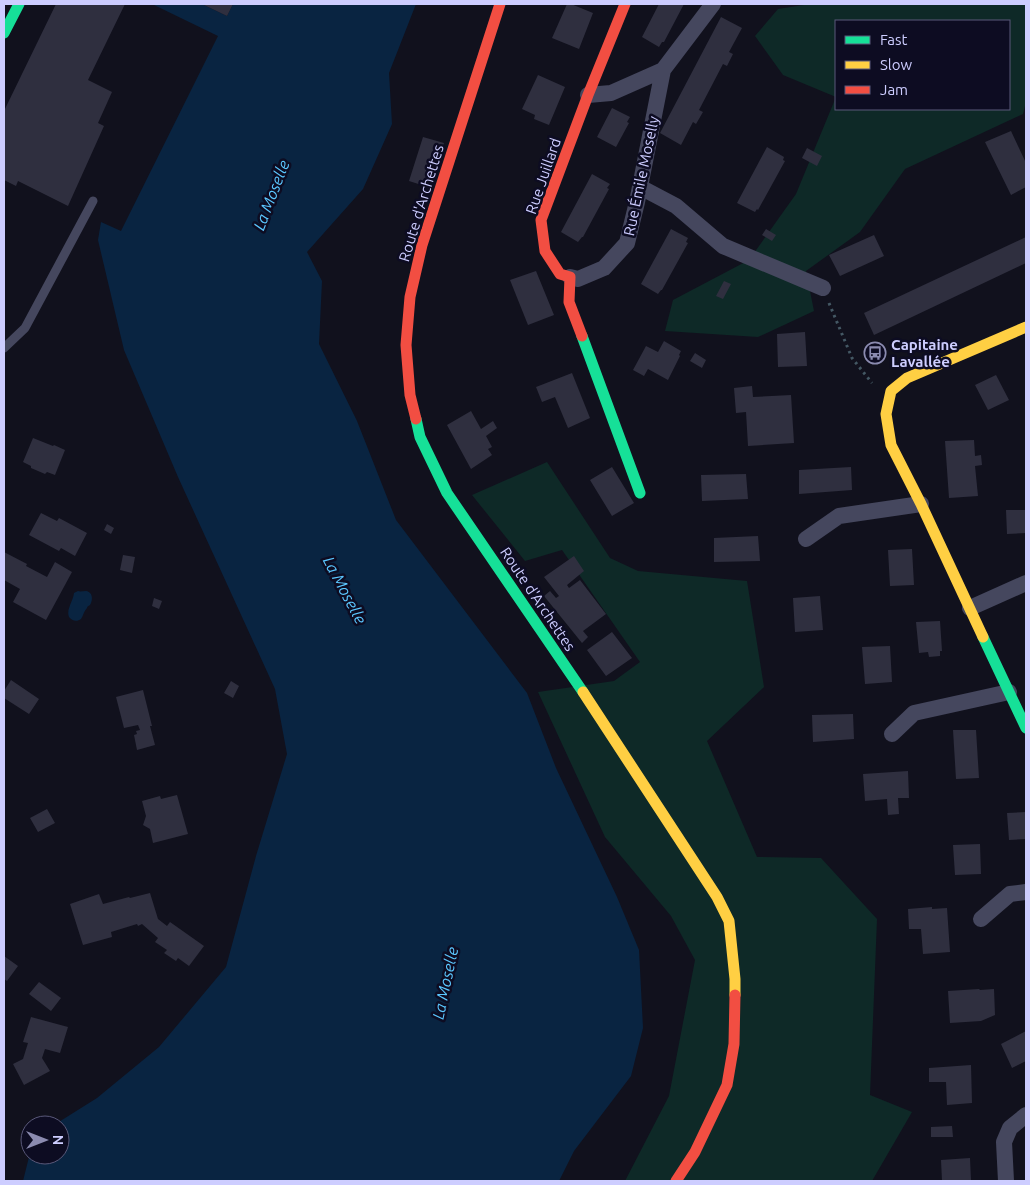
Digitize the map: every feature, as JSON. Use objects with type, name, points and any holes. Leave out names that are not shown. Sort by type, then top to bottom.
[{"type":"street","points":[[4,33],[19,4]]},
{"type":"street","name":"Route d'Archettes","points":[[500,4],[422,245],[410,297],[406,344],[410,395],[420,437],[447,493],[602,720],[718,897],[728,921],[735,979],[734,1044],[727,1085],[695,1152],[676,1181]]},
{"type":"street","name":"Rue Juillard","points":[[570,277],[560,274],[545,251],[541,220],[588,95],[625,4]]},
{"type":"street","name":"Rue Émile Moselly","points":[[570,277],[578,279],[604,268],[627,243],[663,70],[713,4]]},
{"type":"street","name":"Rue Émile Moselly","points":[[588,95],[611,93],[663,70]]},
{"type":"street","points":[[640,187],[676,206],[723,246],[823,288]]},
{"type":"street","points":[[570,277],[568,302],[640,493]]},
{"type":"street","points":[[1026,328],[907,378],[890,397],[886,414],[891,445],[921,504],[1026,728]]},
{"type":"street","points":[[806,539],[839,516],[921,504]]},
{"type":"street","points":[[970,608],[1026,583]]},
{"type":"street","points":[[892,734],[914,713],[1009,692]]},
{"type":"street","points":[[981,919],[1010,894],[1026,892]]},
{"type":"street","points":[[1006,1181],[1004,1142],[1010,1128],[1026,1115]]},
{"type":"lane","points":[[4,348],[25,328],[92,201]]},
{"type":"path","points":[[823,288],[852,358],[890,397]]},
{"type":"green space","points":[[810,4],[1026,4],[1026,102],[1023,114],[905,169],[860,232],[806,271],[814,311],[758,337],[665,331],[673,300],[749,260],[796,194],[835,99],[835,110],[1010,110],[1010,20],[835,20],[835,97],[783,75],[755,36],[778,9]]},
{"type":"green space","points":[[547,462],[610,558],[638,571],[747,581],[764,687],[707,741],[757,857],[821,858],[877,919],[870,1095],[912,1112],[872,1181],[625,1181],[669,1096],[695,960],[671,916],[605,837],[538,692],[614,681],[640,662],[562,550],[525,561],[472,495]]},
{"type":"water","name":"La Moselle","points":[[152,4],[202,4],[227,16],[233,4],[416,4],[389,73],[392,124],[363,189],[307,252],[322,281],[319,344],[357,421],[396,520],[527,693],[556,768],[617,897],[639,950],[643,1028],[631,1076],[574,1151],[559,1181],[23,1181],[27,1165],[70,1165],[70,1115],[97,1098],[159,1047],[226,967],[256,856],[287,754],[275,689],[178,477],[124,350],[98,240],[101,222],[121,231],[218,36]]},
{"type":"water","points":[[78,591],[88,592],[92,599],[81,619],[75,621],[69,617],[68,611],[74,593]]},
{"type":"building","points":[[56,4],[125,4],[88,80],[112,92],[98,123],[104,126],[68,206],[18,181],[16,186],[4,180],[4,111]]},
{"type":"building","points":[[202,4],[233,4],[227,16]]},
{"type":"building","points":[[567,4],[593,13],[579,49],[552,38]]},
{"type":"building","points":[[659,4],[684,4],[664,42],[659,47],[642,37]]},
{"type":"building","points":[[721,17],[742,28],[729,52],[733,54],[727,66],[723,64],[699,110],[703,112],[696,124],[693,122],[681,145],[660,133]]},
{"type":"building","points":[[538,75],[565,87],[549,125],[534,119],[535,115],[522,109]]},
{"type":"building","points":[[612,108],[630,117],[627,122],[629,123],[616,147],[597,137]]},
{"type":"building","points":[[1011,131],[1026,163],[1026,187],[1011,195],[985,142]]},
{"type":"building","points":[[423,137],[444,143],[431,188],[409,181]]},
{"type":"building","points":[[767,147],[784,157],[783,160],[785,161],[758,210],[755,212],[737,203]]},
{"type":"building","points":[[807,148],[822,156],[817,166],[802,158]]},
{"type":"building","points":[[592,174],[610,184],[607,188],[609,189],[583,237],[578,242],[561,232]]},
{"type":"building","points":[[671,229],[688,238],[686,242],[688,243],[658,294],[641,284]]},
{"type":"building","points":[[766,229],[776,235],[772,241],[762,235]]},
{"type":"building","points":[[874,235],[884,256],[840,276],[829,255]]},
{"type":"building","points":[[1026,237],[1026,263],[874,335],[864,313]]},
{"type":"building","points":[[536,271],[554,315],[528,325],[510,280]]},
{"type":"building","points":[[724,281],[731,284],[723,299],[716,296]]},
{"type":"building","points":[[805,332],[807,366],[778,367],[777,334]]},
{"type":"building","points":[[664,341],[681,351],[668,380],[648,369],[644,376],[633,370],[646,346],[658,352]]},
{"type":"building","points":[[695,353],[706,360],[702,368],[690,361]]},
{"type":"building","points":[[572,373],[590,418],[568,428],[555,397],[542,402],[536,387]]},
{"type":"building","points":[[996,375],[1009,400],[988,410],[975,385]]},
{"type":"building","points":[[752,386],[753,397],[791,395],[794,443],[748,446],[746,412],[736,413],[734,388]]},
{"type":"building","points":[[471,411],[481,429],[493,421],[497,428],[486,436],[492,447],[488,449],[492,455],[471,469],[447,425]]},
{"type":"building","points":[[33,438],[65,450],[55,475],[47,472],[45,474],[23,462]]},
{"type":"building","points":[[974,440],[975,456],[981,455],[982,465],[975,466],[978,496],[949,498],[945,441]]},
{"type":"building","points":[[612,467],[634,503],[612,516],[590,480]]},
{"type":"building","points":[[851,467],[852,490],[799,494],[799,470]]},
{"type":"building","points":[[746,474],[748,499],[702,501],[701,475]]},
{"type":"building","points":[[1006,510],[1026,510],[1026,533],[1007,534]]},
{"type":"building","points":[[41,513],[57,521],[59,518],[87,533],[75,556],[61,548],[59,551],[29,535]]},
{"type":"building","points":[[107,524],[114,528],[111,534],[104,530]]},
{"type":"building","points":[[758,536],[760,561],[714,562],[714,538]]},
{"type":"building","points":[[912,549],[914,585],[890,586],[888,550]]},
{"type":"building","points":[[4,552],[47,577],[55,562],[72,572],[46,620],[13,602],[20,589],[4,580]]},
{"type":"building","points":[[123,555],[135,557],[132,573],[120,570]]},
{"type":"building","points":[[574,556],[584,571],[567,585],[569,588],[580,580],[606,614],[583,631],[588,637],[582,643],[544,596],[550,591],[556,598],[559,596],[544,577]]},
{"type":"building","points":[[820,596],[823,630],[795,632],[793,598]]},
{"type":"building","points":[[154,598],[162,601],[159,609],[152,606]]},
{"type":"building","points":[[940,621],[942,651],[940,651],[940,656],[929,657],[928,652],[919,653],[916,622]]},
{"type":"building","points":[[612,632],[632,658],[606,676],[587,650]]},
{"type":"building","points":[[890,646],[892,682],[865,684],[862,647]]},
{"type":"building","points":[[11,680],[39,699],[29,714],[4,698],[4,691]]},
{"type":"building","points":[[231,681],[239,686],[233,698],[224,693]]},
{"type":"building","points":[[143,690],[155,745],[137,750],[134,735],[137,734],[136,731],[140,730],[138,725],[124,728],[116,697]]},
{"type":"building","points":[[853,714],[854,739],[813,742],[812,715]]},
{"type":"building","points":[[953,730],[976,730],[979,778],[956,779]]},
{"type":"building","points":[[908,771],[909,798],[898,798],[899,814],[888,815],[887,799],[865,801],[863,774]]},
{"type":"building","points":[[177,795],[188,834],[153,843],[150,829],[143,825],[146,816],[142,801],[160,796],[161,799]]},
{"type":"building","points":[[47,809],[55,823],[38,832],[30,818]]},
{"type":"building","points":[[1026,812],[1026,839],[1009,840],[1007,813]]},
{"type":"building","points":[[980,844],[981,874],[955,875],[953,845]]},
{"type":"building","points":[[150,893],[158,919],[167,926],[170,922],[204,946],[189,966],[178,958],[176,961],[164,953],[167,950],[155,942],[158,938],[142,924],[111,932],[112,937],[83,945],[70,904],[99,894],[103,904]]},
{"type":"building","points":[[932,907],[932,909],[947,908],[950,952],[923,954],[921,929],[909,929],[908,909]]},
{"type":"building","points":[[4,956],[18,966],[7,981],[4,979]]},
{"type":"building","points":[[39,982],[61,998],[51,1011],[29,994]]},
{"type":"building","points":[[994,989],[995,1015],[981,1021],[950,1023],[948,991]]},
{"type":"building","points":[[31,1017],[68,1027],[60,1053],[45,1049],[42,1058],[50,1071],[24,1085],[13,1064],[23,1059],[28,1043],[23,1042]]},
{"type":"building","points":[[1026,1031],[1026,1061],[1012,1068],[1001,1044]]},
{"type":"building","points":[[971,1065],[972,1103],[947,1105],[946,1082],[929,1082],[929,1068]]},
{"type":"building","points":[[952,1126],[953,1137],[931,1137],[931,1127]]},
{"type":"building","points":[[970,1158],[971,1181],[942,1181],[941,1160]]},
{"type":"traffic: fast","points":[[4,33],[19,4]]},
{"type":"traffic: fast","points":[[582,336],[640,493]]},
{"type":"traffic: fast","points":[[416,419],[420,437],[447,493],[583,692]]},
{"type":"traffic: fast","points":[[983,637],[1026,728]]},
{"type":"traffic: slow","points":[[983,637],[921,504],[891,445],[886,414],[891,391],[907,378],[1026,327]]},
{"type":"traffic: slow","points":[[583,692],[717,897],[729,921],[735,995]]},
{"type":"traffic: jam","points":[[416,419],[410,395],[406,345],[410,297],[422,245],[500,4]]},
{"type":"traffic: jam","points":[[582,336],[569,302],[570,277],[560,274],[545,251],[541,220],[588,95],[625,4]]},
{"type":"traffic: jam","points":[[676,1181],[695,1152],[727,1085],[734,1044],[735,995]]},
{"type":"place","name":"Capitaine Lavallée","points":[[875,353]]}]
